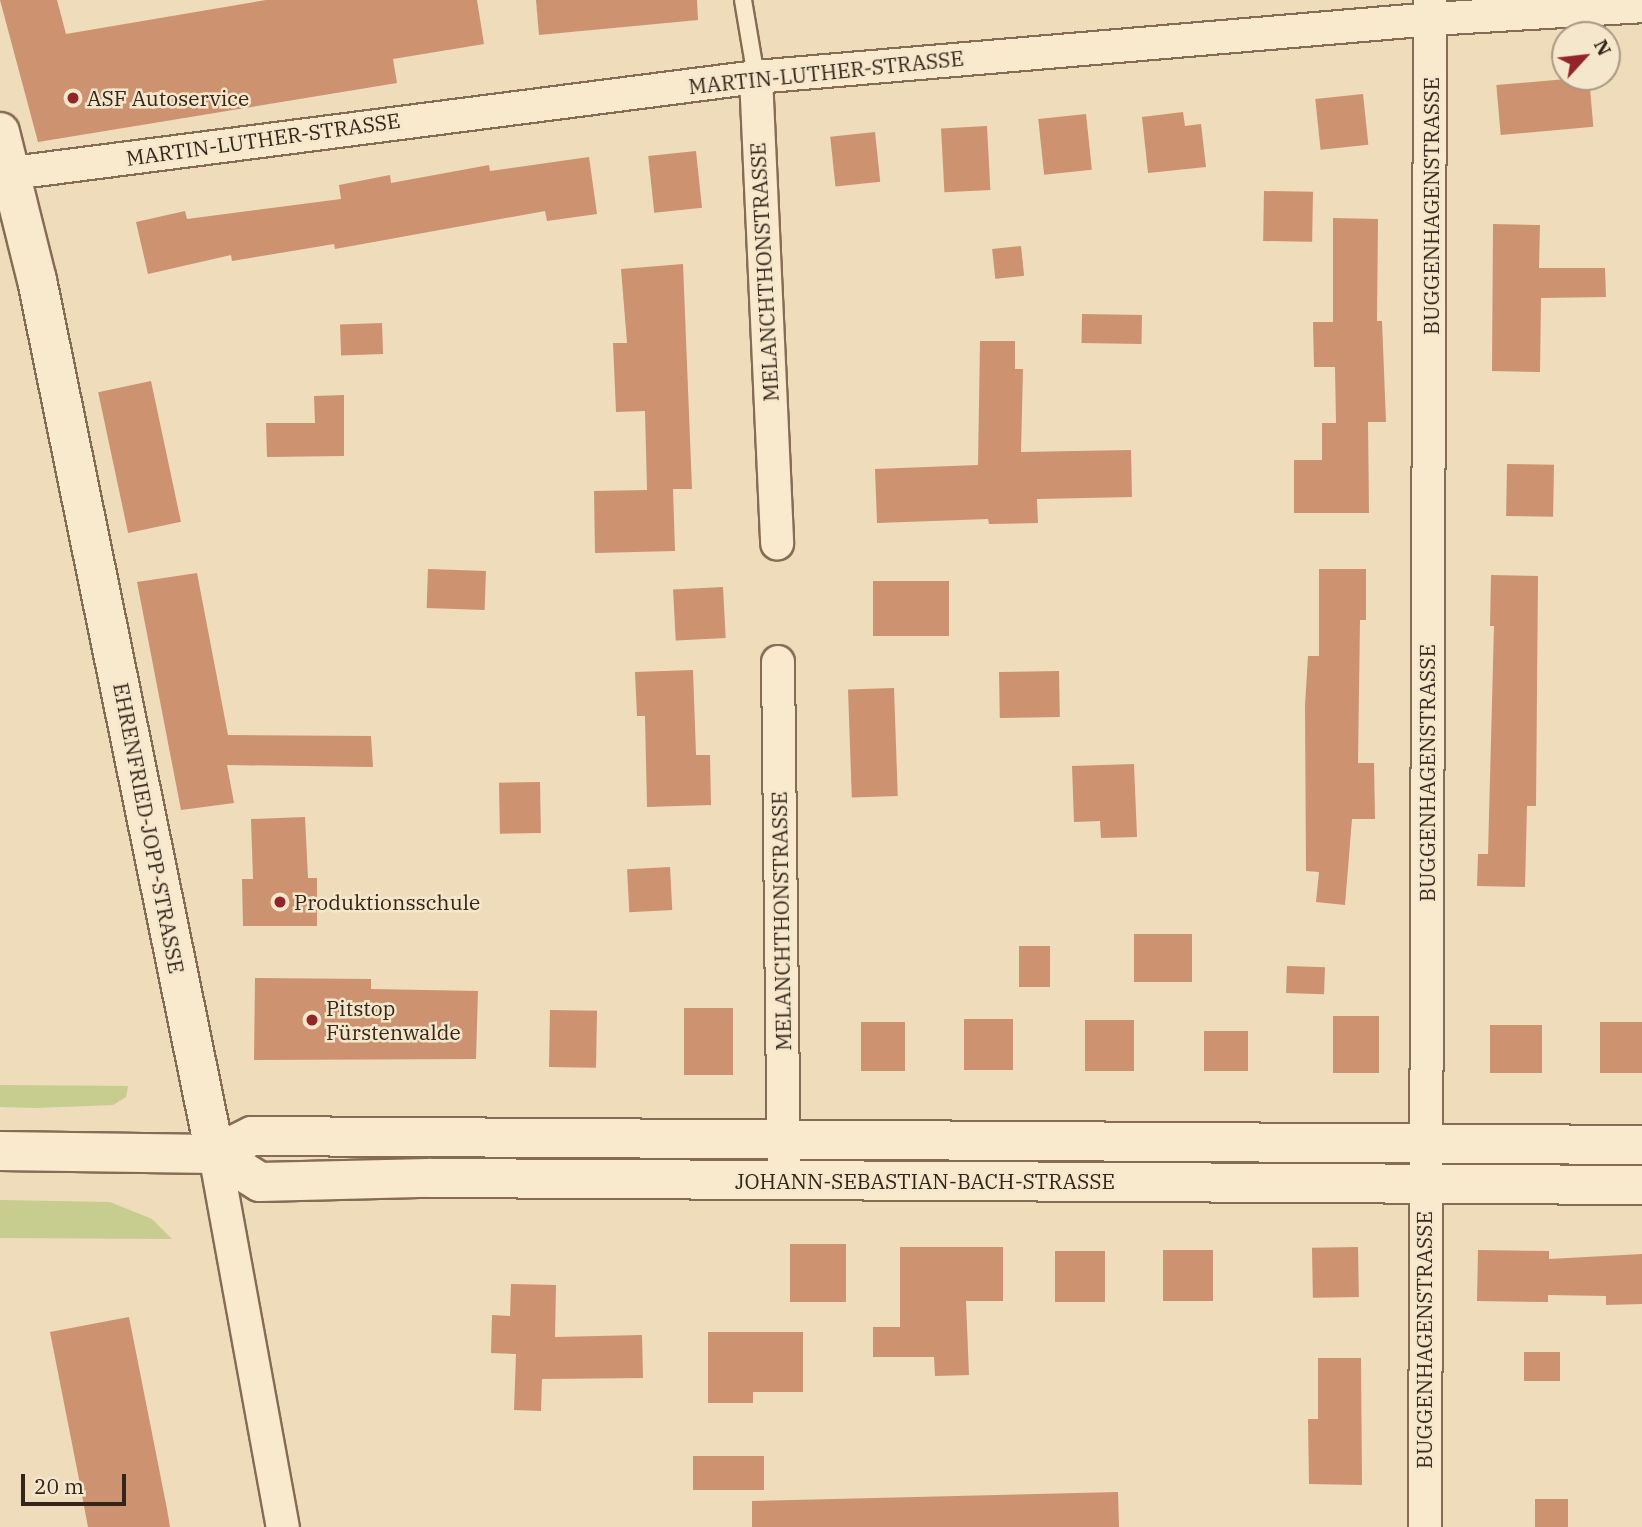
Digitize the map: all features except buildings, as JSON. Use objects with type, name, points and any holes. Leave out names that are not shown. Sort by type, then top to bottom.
[{"type":"street","name":"MARTIN-LUTHER-STRASSE","points":[[13,173],[756,77],[1431,9],[1642,6]]},
{"type":"street","name":"BUGGENHAGENSTRASSE","points":[[1425,1527],[1424,1184],[1431,9]]},
{"type":"street","name":"MELANCHTHONSTRASSE","points":[[756,77],[777,544]]},
{"type":"street","name":"EHRENFRIED-JOPP-STRASSE","points":[[0,132],[13,173],[215,1154],[283,1527]]},
{"type":"street","name":"MELANCHTHONSTRASSE","points":[[778,662],[784,1180]]},
{"type":"street","name":"JOHANN-SEBASTIAN-BACH-STRASSE","points":[[0,1151],[215,1154],[252,1136],[784,1142],[1642,1145]]},
{"type":"street","name":"JOHANN-SEBASTIAN-BACH-STRASSE","points":[[215,1154],[260,1182],[784,1180],[1642,1185]]},
{"type":"lane","name":"MELANCHTHONSTRASSE","points":[[743,0],[756,77]]},
{"type":"green space","points":[[0,1085],[128,1086],[126,1097],[113,1105],[35,1108],[0,1107]]},
{"type":"green space","points":[[0,1200],[110,1202],[152,1219],[172,1239],[0,1238]]},
{"type":"place","name":"ASF Autoservice","points":[[73,98]]},
{"type":"place","name":"Produktionsschule","points":[[280,902]]},
{"type":"place","name":"Pitstop Fürstenwalde","points":[[312,1020]]}]
